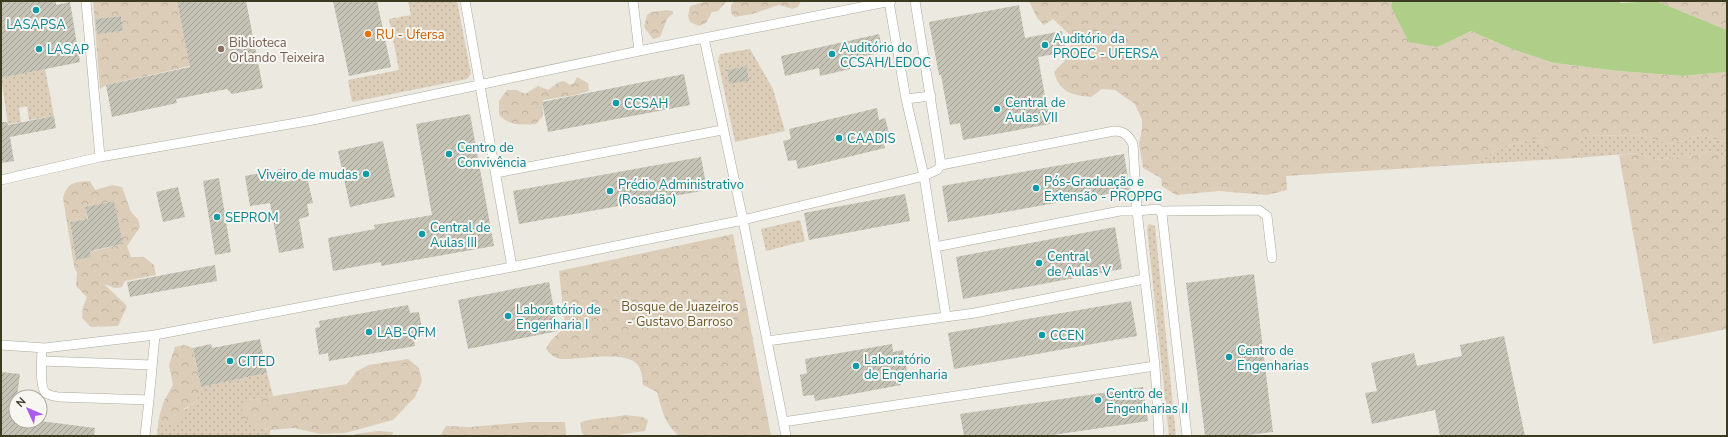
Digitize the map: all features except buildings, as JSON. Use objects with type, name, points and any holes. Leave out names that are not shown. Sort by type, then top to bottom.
[{"type":"lane","points":[[86,1],[100,157]]},
{"type":"lane","points":[[465,1],[512,267]]},
{"type":"lane","points":[[633,1],[639,51]]},
{"type":"lane","points":[[1,180],[100,157],[248,132],[890,1],[906,99],[924,176],[946,317]]},
{"type":"lane","points":[[915,1],[941,165]]},
{"type":"lane","points":[[704,38],[722,130],[743,220],[786,436]]},
{"type":"lane","points":[[906,99],[931,96]]},
{"type":"lane","points":[[496,173],[722,130]]},
{"type":"lane","points":[[1,345],[42,348],[155,335],[512,267],[743,220],[910,180],[937,170],[941,165],[1114,130],[1121,131],[1128,136],[1133,144],[1137,210],[1155,366],[1159,436]]},
{"type":"lane","points":[[935,247],[1120,211],[1158,209],[1161,211],[1259,210],[1267,216],[1272,258]]},
{"type":"lane","points":[[1161,211],[1187,436]]},
{"type":"lane","points":[[767,340],[975,313],[1144,280]]},
{"type":"lane","points":[[145,436],[155,335]]},
{"type":"lane","points":[[42,348],[43,389],[51,395],[149,400]]},
{"type":"lane","points":[[42,361],[152,365]]},
{"type":"lane","points":[[783,422],[1155,366]]},
{"type":"green space","points":[[93,1],[177,1],[190,66],[106,85],[100,89]],"holes":[[[121,16],[123,31],[97,34],[95,19]]]},
{"type":"green space","points":[[408,1],[457,1],[471,74],[467,79],[352,102],[348,80],[399,70],[389,19],[411,15]]},
{"type":"green space","points":[[708,1],[726,2],[718,11],[712,12],[706,23],[699,26],[690,22],[688,16],[690,6]]},
{"type":"green space","points":[[734,1],[801,1],[798,7],[792,9],[779,5],[752,14],[735,17],[731,13],[731,5]]},
{"type":"green space","points":[[1029,1],[1392,1],[1391,7],[1438,47],[1471,31],[1512,49],[1554,63],[1619,71],[1682,76],[1727,72],[1727,142],[1699,135],[1670,144],[1638,135],[1582,136],[1577,158],[1558,159],[1545,149],[1538,138],[1499,148],[1476,164],[1286,176],[1287,190],[1267,195],[1219,191],[1176,195],[1162,186],[1161,178],[1143,168],[1139,144],[1142,120],[1135,104],[1115,90],[1102,89],[1091,97],[1073,94],[1063,89],[1054,72],[1069,56],[1072,37],[1053,19],[1044,25],[1037,18]]},
{"type":"green space","points":[[1656,1],[1727,1],[1727,30]]},
{"type":"green space","points":[[672,11],[673,13],[667,19],[660,37],[653,39],[644,27],[647,15],[651,12]]},
{"type":"green space","points":[[750,49],[773,89],[785,131],[735,142],[718,61],[720,54]],"holes":[[[747,66],[749,81],[729,84],[727,70]]]},
{"type":"green space","points":[[45,69],[54,116],[29,120],[27,106],[19,108],[21,122],[8,124],[1,78]]},
{"type":"green space","points":[[577,77],[588,83],[589,91],[544,100],[542,102],[543,116],[536,124],[512,123],[503,119],[499,115],[499,101],[507,90],[517,90],[525,94],[538,86],[548,90],[559,82],[564,81],[570,85],[574,83]]},
{"type":"green space","points":[[1638,135],[1670,144],[1699,135],[1727,142],[1727,159],[1713,151],[1657,160],[1635,153],[1577,158],[1581,136]]},
{"type":"green space","points":[[1538,138],[1545,149],[1558,159],[1476,164],[1499,148]]},
{"type":"green space","points":[[1713,151],[1727,159],[1727,329],[1653,344],[1619,155],[1635,153],[1657,160]]},
{"type":"green space","points":[[90,181],[95,190],[112,185],[122,187],[131,212],[138,219],[140,227],[127,246],[131,257],[144,257],[154,265],[156,275],[125,281],[122,287],[115,288],[104,284],[127,306],[118,326],[91,327],[82,318],[83,307],[87,297],[76,286],[77,273],[74,266],[63,198],[67,189],[72,184]],"holes":[[[114,201],[123,244],[94,251],[85,207]],[[85,219],[91,257],[76,260],[70,222]]]},
{"type":"green space","points":[[800,220],[805,241],[766,251],[761,229]]},
{"type":"green space","points":[[1149,224],[1155,226],[1176,436],[1169,436],[1147,228]]},
{"type":"green space","name":"Bosque de Juazeiros - Gustavo Barroso","points":[[733,234],[771,436],[679,436],[670,427],[667,421],[657,392],[643,385],[640,369],[637,364],[631,360],[622,357],[561,359],[552,356],[546,349],[552,339],[565,326],[559,271]]},
{"type":"green space","points":[[184,345],[193,348],[201,387],[196,402],[184,409],[186,413],[182,419],[174,423],[164,424],[159,417],[164,401],[173,385],[169,365],[175,347]]},
{"type":"green space","points":[[408,359],[419,368],[422,381],[415,397],[393,420],[345,433],[320,434],[294,428],[270,430],[254,425],[243,418],[242,408],[250,400],[347,384],[357,371],[369,365]]},
{"type":"green space","points":[[267,373],[273,396],[250,400],[254,425],[270,430],[270,436],[157,436],[159,417],[164,424],[196,402],[201,387]]},
{"type":"green space","points":[[625,415],[642,417],[648,420],[645,431],[611,436],[585,436],[582,433],[580,423],[583,421]]},
{"type":"green space","points":[[528,422],[565,422],[566,434],[565,436],[440,436],[446,426],[470,427]]},
{"type":"green space","points":[[378,431],[393,432],[392,436],[354,436],[355,434]]},
{"type":"shaded area","points":[[1392,1],[1617,1],[1621,3],[1656,1],[1727,30],[1727,72],[1682,76],[1619,71],[1554,63],[1512,49],[1471,31],[1438,47],[1409,42],[1391,7]]},
{"type":"place","name":"LASAPSA","points":[[36,10]]},
{"type":"place","name":"RU - Ufersa","points":[[368,34]]},
{"type":"place","name":"Auditório da PROEC - UFERSA","points":[[1045,45]]},
{"type":"place","name":"LASAP","points":[[39,49]]},
{"type":"place","name":"Biblioteca Orlando Teixeira","points":[[221,49]]},
{"type":"place","name":"Auditório do CCSAH/LEDOC","points":[[832,54]]},
{"type":"place","name":"CCSAH","points":[[616,103]]},
{"type":"place","name":"Central de Aulas VII","points":[[997,109]]},
{"type":"place","name":"CAADIS","points":[[839,138]]},
{"type":"place","name":"Centro de Convivência","points":[[449,154]]},
{"type":"place","name":"Viveiro de mudas","points":[[366,174]]},
{"type":"place","name":"Pós-Graduação e Extensão - PROPPG","points":[[1036,188]]},
{"type":"place","name":"Prédio Administrativo (Rosadão)","points":[[610,191]]},
{"type":"place","name":"SEPROM","points":[[217,217]]},
{"type":"place","name":"Central de Aulas III","points":[[422,234]]},
{"type":"place","name":"Central de Aulas V","points":[[1039,263]]},
{"type":"place","name":"Laboratório de Engenharia I","points":[[508,316]]},
{"type":"place","name":"LAB-QFM","points":[[369,332]]},
{"type":"place","name":"CCEN","points":[[1042,335]]},
{"type":"place","name":"Centro de Engenharias","points":[[1229,357]]},
{"type":"place","name":"CITED","points":[[230,361]]},
{"type":"place","name":"Laboratório de Engenharia","points":[[856,366]]},
{"type":"place","name":"Centro de Engenharias II","points":[[1098,400]]}]
